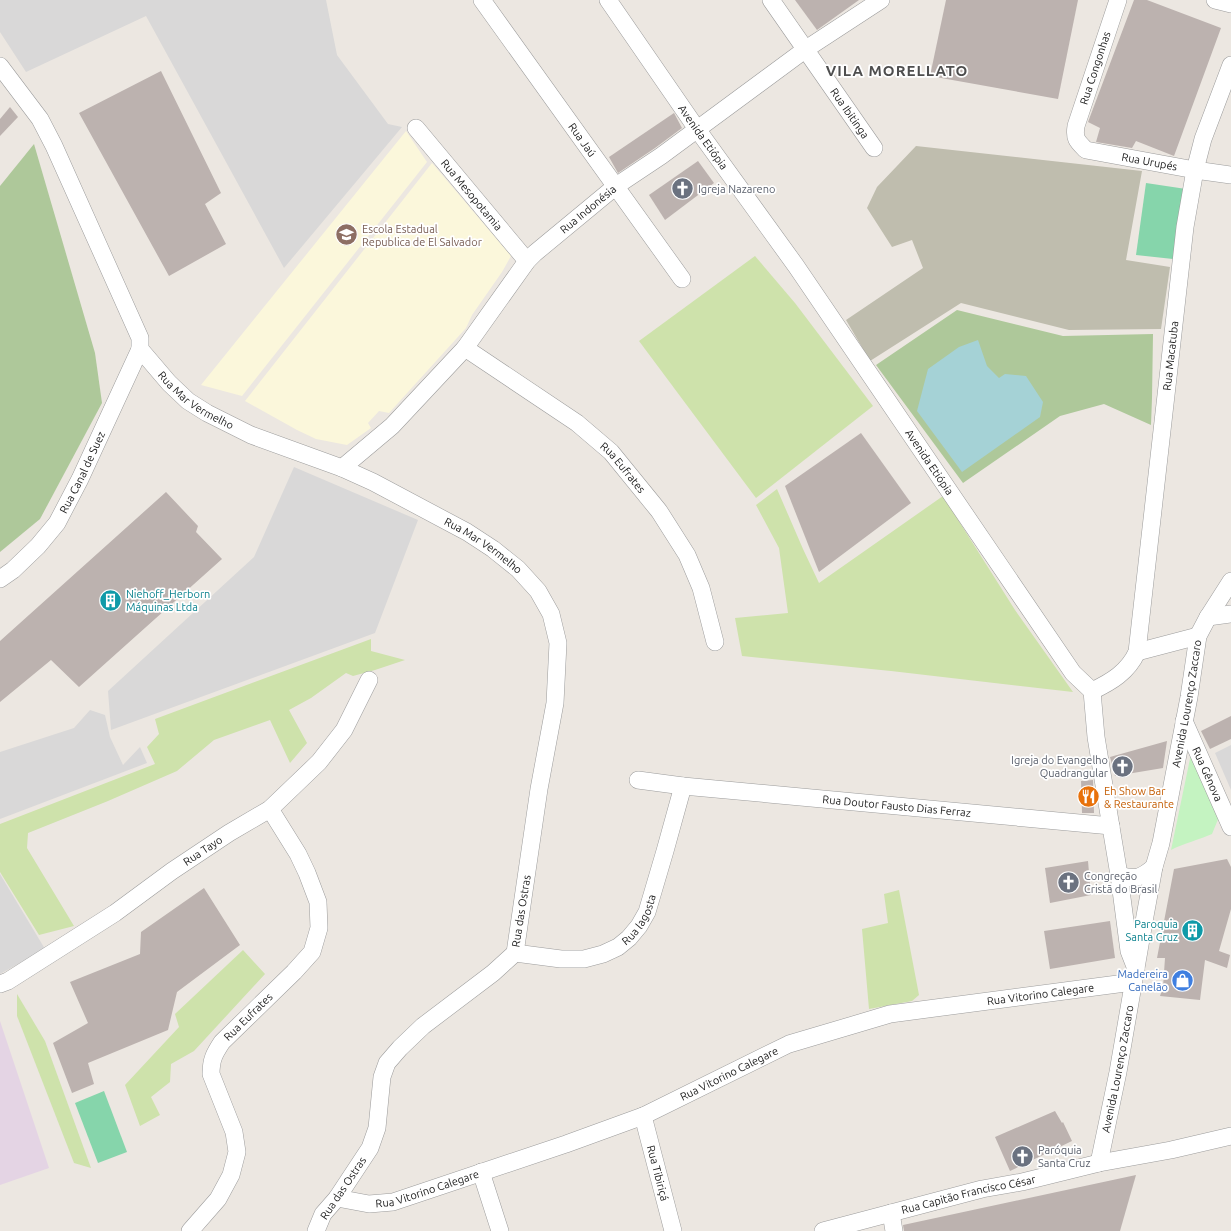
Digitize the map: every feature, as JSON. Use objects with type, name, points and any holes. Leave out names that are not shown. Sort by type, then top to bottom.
[{"type":"street","name":"Rua Jaú","points":[[482,0],[682,280]]},
{"type":"street","name":"Avenida Etiópia","points":[[608,0],[697,129],[796,266],[1074,673],[1092,691]]},
{"type":"street","name":"Rua Ibitinga","points":[[771,0],[874,148]]},
{"type":"street","name":"Rua Indonésia","points":[[342,468],[392,426],[465,348],[527,260],[616,186],[661,156],[806,49],[880,0]]},
{"type":"street","name":"Rua Congonhas","points":[[1075,136],[1076,126],[1118,0]]},
{"type":"street","points":[[1215,0],[1231,4]]},
{"type":"street","points":[[0,66],[40,119],[54,146],[140,338],[140,349]]},
{"type":"street","name":"Rua Macatuba","points":[[1137,652],[1184,235],[1195,170],[1203,139],[1231,66]]},
{"type":"street","name":"Rua Mesopotamia","points":[[416,128],[527,260]]},
{"type":"street","name":"Rua Urupés","points":[[1075,136],[1078,142],[1086,150],[1231,175]]},
{"type":"street","name":"Rua Eufrates","points":[[465,348],[577,423],[611,452],[658,510],[687,555],[701,588],[715,642]]},
{"type":"street","name":"Rua Mar Vermelho","points":[[140,349],[188,401],[207,413],[251,435],[342,468],[395,493],[467,532],[486,545],[518,569],[538,591]]},
{"type":"street","name":"Rua Canal de Suez","points":[[0,578],[12,570],[38,546],[57,523],[80,480],[140,349]]},
{"type":"street","name":"Avenida Lourenço Zaccaro","points":[[1098,1163],[1118,1072],[1145,916],[1154,867],[1161,843],[1198,636],[1208,617],[1231,581]]},
{"type":"street","name":"Rua das Ostras","points":[[316,1231],[323,1214],[337,1198],[370,1148],[378,1128],[382,1077],[387,1063],[423,1026],[493,973],[515,953],[539,789],[555,703],[558,644],[551,614],[538,591]]},
{"type":"street","points":[[1208,617],[1231,614]]},
{"type":"street","points":[[1135,976],[1129,951],[1119,875],[1096,737],[1092,691],[1109,684],[1122,674],[1133,661],[1137,652],[1198,636]]},
{"type":"street","name":"Rua Tayo","points":[[0,984],[115,913],[172,871],[229,833],[270,809],[319,762],[344,730],[369,680]]},
{"type":"street","name":"Rua Gênova","points":[[1184,721],[1231,827]]},
{"type":"street","name":"Rua Doutor Fausto Dias Ferraz","points":[[638,780],[683,786],[1110,826]]},
{"type":"street","name":"Rua lagosta","points":[[515,953],[584,959],[603,954],[618,947],[629,938],[639,926],[647,912],[683,786]]},
{"type":"street","name":"Rua Eufrates","points":[[190,1231],[218,1199],[231,1175],[237,1152],[234,1132],[211,1074],[211,1065],[214,1054],[222,1042],[294,972],[312,952],[319,928],[318,902],[307,873],[298,854],[270,809]]},
{"type":"street","points":[[1119,875],[1136,878],[1144,875],[1154,867]]},
{"type":"street","name":"Rua Vitorino Calegare","points":[[337,1198],[369,1204],[393,1202],[566,1144],[643,1116],[789,1044],[890,1014],[1135,976]]},
{"type":"street","name":"Rua Tibiriçá","points":[[643,1116],[673,1231]]},
{"type":"street","name":"Rua Capitão Francisco César","points":[[823,1231],[982,1190],[1022,1182],[1098,1163],[1171,1150],[1231,1136]]},
{"type":"street","points":[[481,1172],[500,1231]]},
{"type":"street","points":[[891,1213],[894,1231]]},
{"type":"shaded area","points":[[0,0],[326,0],[337,55],[388,124],[402,127],[284,268],[146,16],[26,72],[0,32]]},
{"type":"shaded area","name":"Escola Estadual Republica de El Salvador","points":[[406,131],[427,162],[242,396],[201,385]]},
{"type":"shaded area","points":[[916,146],[1142,171],[1126,260],[1170,267],[1161,329],[1069,330],[961,303],[870,361],[846,320],[923,268],[912,240],[892,247],[867,208],[877,187]]},
{"type":"shaded area","points":[[432,163],[511,256],[502,272],[472,315],[466,328],[389,413],[379,411],[368,423],[371,428],[347,445],[316,439],[245,401]]},
{"type":"shaded area","points":[[294,467],[418,520],[375,633],[111,730],[108,691],[254,557]]},
{"type":"shaded area","points":[[90,710],[105,715],[110,737],[123,765],[140,747],[147,763],[0,819],[0,752],[74,728]]},
{"type":"shaded area","points":[[1231,745],[1231,790],[1215,753]]},
{"type":"shaded area","points":[[0,874],[45,949],[0,974]]},
{"type":"shaded area","points":[[0,1021],[49,1168],[0,1185]]},
{"type":"green space","points":[[34,144],[95,353],[102,403],[40,519],[0,552],[0,186]]},
{"type":"green space","points":[[1146,183],[1186,189],[1173,259],[1136,255]]},
{"type":"green space","points":[[755,256],[795,303],[873,406],[756,498],[639,341]]},
{"type":"green space","points":[[957,310],[1063,336],[1153,334],[1151,425],[1104,404],[1060,416],[963,483],[876,365]]},
{"type":"green space","points":[[777,489],[819,583],[943,496],[1015,610],[1073,692],[742,656],[735,618],[788,613],[779,548],[756,505]]},
{"type":"green space","points":[[371,639],[371,651],[405,660],[353,676],[346,673],[311,698],[289,710],[307,743],[290,763],[270,720],[214,740],[177,771],[28,833],[27,848],[74,926],[39,935],[0,872],[0,824],[155,764],[147,747],[159,734],[155,719]]},
{"type":"green space","points":[[1191,754],[1219,817],[1212,834],[1171,850]]},
{"type":"green space","points":[[899,890],[919,995],[912,1001],[869,1009],[862,929],[888,923],[884,894]]},
{"type":"green space","points":[[243,950],[265,974],[194,1051],[171,1064],[170,1082],[151,1097],[160,1115],[140,1126],[125,1085],[179,1027],[175,1014]]},
{"type":"green space","points":[[17,994],[45,1041],[91,1168],[74,1163],[17,1016]]},
{"type":"green space","points":[[104,1091],[127,1152],[98,1163],[75,1103]]},
{"type":"water","points":[[978,340],[987,366],[999,378],[1005,374],[1026,376],[1043,402],[1040,417],[962,472],[917,411],[928,369],[959,347]]},
{"type":"building","points":[[795,0],[859,0],[817,30]]},
{"type":"building","points":[[946,0],[1078,0],[1058,99],[930,76]]},
{"type":"building","points":[[1134,0],[1147,0],[1221,28],[1174,156],[1136,141],[1132,148],[1096,142],[1100,128],[1088,122]]},
{"type":"building","points":[[161,71],[221,193],[205,204],[226,244],[169,276],[79,113]]},
{"type":"building","points":[[10,107],[18,117],[0,136],[0,119]]},
{"type":"building","points":[[674,113],[682,128],[618,173],[609,157]]},
{"type":"building","name":"Igreja Nazareno","points":[[698,161],[714,183],[665,220],[649,195]]},
{"type":"building","points":[[861,433],[911,503],[819,572],[785,486]]},
{"type":"building","name":"Niehoff_Herborn Máquinas Ltda","points":[[166,492],[198,526],[196,532],[222,559],[79,687],[51,660],[0,702],[0,641]]},
{"type":"building","points":[[1231,716],[1231,739],[1210,749],[1201,731]]},
{"type":"building","points":[[1167,741],[1163,768],[1115,776],[1110,757]]},
{"type":"building","name":"Eh Show Bar & Restaurante","points":[[1093,780],[1094,813],[1082,813],[1081,781]]},
{"type":"building","name":"Paroquia Santa Cruz","points":[[1227,859],[1231,867],[1231,909],[1219,951],[1230,955],[1227,968],[1205,960],[1200,1000],[1160,996],[1163,987],[1165,958],[1157,958],[1174,869]]},
{"type":"building","name":"Congreção Cristã do Brasil","points":[[1088,861],[1091,895],[1050,903],[1045,868]]},
{"type":"building","points":[[204,888],[240,945],[177,992],[168,1030],[88,1063],[94,1084],[72,1093],[53,1043],[88,1023],[70,982],[140,954],[141,932]]},
{"type":"building","points":[[1110,921],[1115,958],[1050,969],[1044,931]]},
{"type":"building","name":"Paróquia Santa Cruz","points":[[1055,1111],[1062,1123],[1063,1122],[1072,1141],[1010,1171],[995,1137]]},
{"type":"building","points":[[1136,1175],[1120,1231],[904,1231],[903,1225]]},
{"type":"place","name":"Igreja Nazareno","points":[[682,189]]},
{"type":"place","name":"Escola Estadual Republica de El Salvador","points":[[346,235]]},
{"type":"place","name":"Niehoff_Herborn Máquinas Ltda","points":[[111,600]]},
{"type":"place","name":"Igreja do Evangelho Quadrangular","points":[[1123,766]]},
{"type":"place","name":"Eh Show Bar & Restaurante","points":[[1088,797]]},
{"type":"place","name":"Congreção Cristã do Brasil","points":[[1068,882]]},
{"type":"place","name":"Paroquia Santa Cruz","points":[[1193,930]]},
{"type":"place","name":"Madereira Canelão","points":[[1183,980]]},
{"type":"place","name":"Paróquia Santa Cruz","points":[[1022,1156]]},
{"type":"district","name":"VILA MORELLATO","points":[[897,71]]}]
